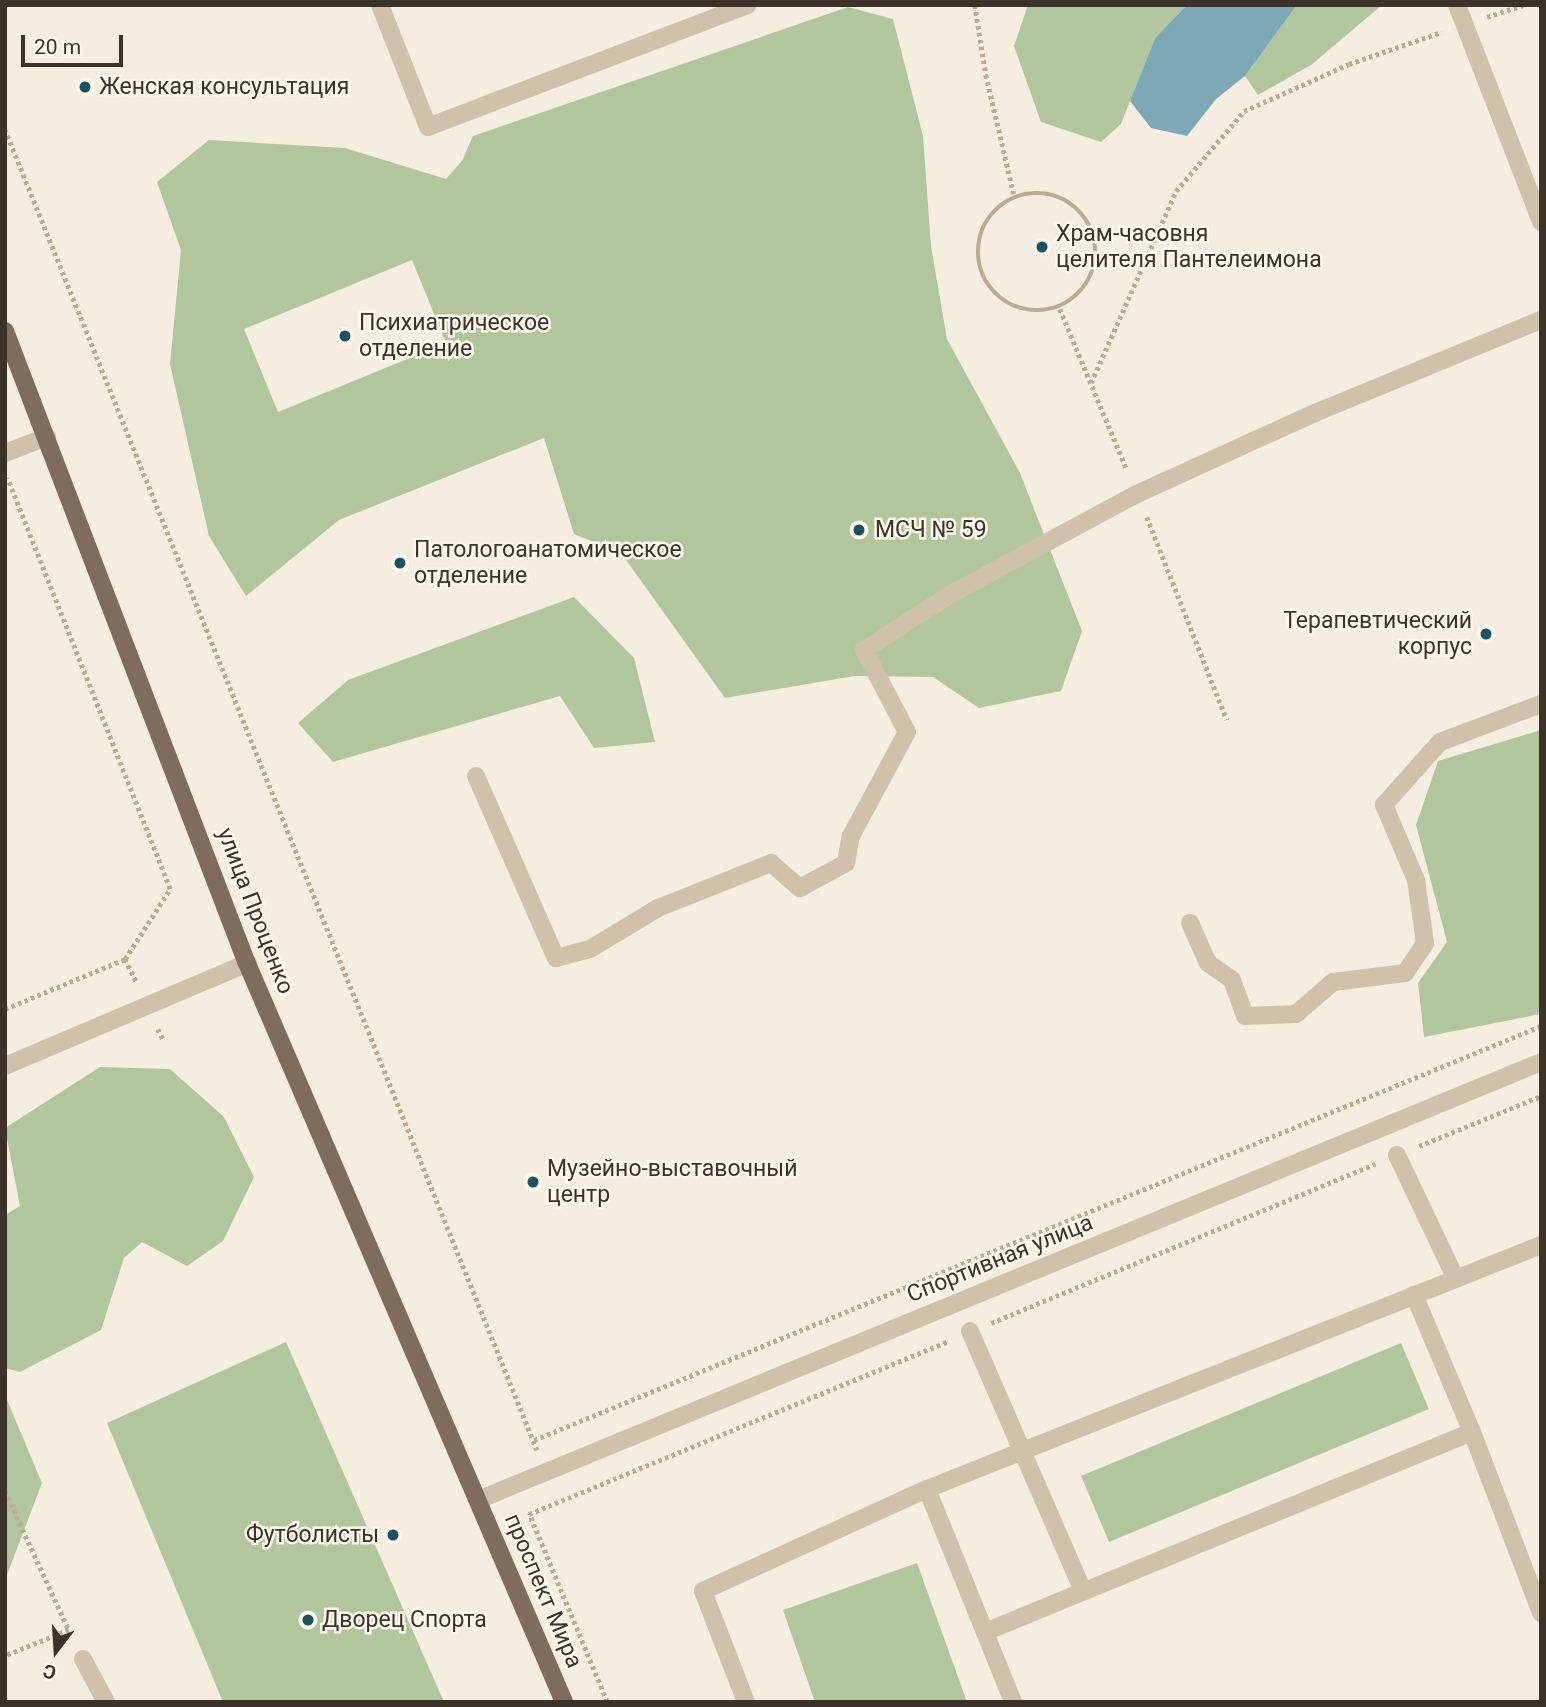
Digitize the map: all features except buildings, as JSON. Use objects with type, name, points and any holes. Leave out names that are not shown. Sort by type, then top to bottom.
[{"type":"main road","name":"улица Проценко","points":[[5,331],[248,963],[478,1500]]},
{"type":"main road","name":"проспект Мира","points":[[478,1500],[564,1702]]},
{"type":"street","points":[[380,5],[428,127],[747,5]]},
{"type":"street","points":[[1457,5],[1541,222]]},
{"type":"street","points":[[476,776],[556,958],[590,949],[658,908],[771,863],[800,888],[846,863],[851,836],[907,732],[864,650],[951,594],[1137,494],[1315,412],[1541,320]]},
{"type":"street","points":[[5,453],[47,437]]},
{"type":"street","points":[[1190,923],[1208,963],[1232,980],[1245,1016],[1296,1014],[1333,982],[1405,974],[1425,943],[1416,880],[1384,805],[1440,742],[1541,704]]},
{"type":"street","points":[[5,1066],[248,963]]},
{"type":"street","name":"Спортивная улица","points":[[478,1500],[1541,1062]]},
{"type":"street","points":[[1397,1155],[1456,1279]]},
{"type":"street","points":[[746,1702],[703,1591],[928,1489],[1541,1245]]},
{"type":"street","points":[[1414,1295],[1472,1432],[1541,1613]]},
{"type":"street","points":[[970,1331],[1083,1591]]},
{"type":"street","points":[[985,1632],[1472,1432]]},
{"type":"street","points":[[928,1489],[1013,1702]]},
{"type":"street","points":[[83,1660],[106,1702]]},
{"type":"path","points":[[975,5],[986,75],[1014,194]]},
{"type":"path","points":[[1091,383],[1176,191],[1244,111],[1349,64],[1522,5]]},
{"type":"path","points":[[5,129],[558,1502]]},
{"type":"path","points":[[1014,194],[1062,195],[1095,229],[1094,276],[1060,309],[1013,309],[979,275],[980,227],[1014,194]]},
{"type":"path","points":[[5,474],[170,889],[125,959],[5,1009]]},
{"type":"path","points":[[534,1440],[1541,1027]]},
{"type":"path","points":[[607,1702],[529,1514],[1541,1096]]},
{"type":"path","points":[[5,1491],[69,1630],[5,1656]]},
{"type":"green space","points":[[1028,5],[1187,5],[1155,38],[1121,124],[1101,142],[1041,122],[1014,46]]},
{"type":"green space","points":[[1297,5],[1382,5],[1311,65],[1258,95],[1245,76]]},
{"type":"green space","points":[[848,7],[893,19],[923,136],[931,246],[947,339],[1020,473],[1082,631],[1061,691],[979,708],[933,677],[854,676],[725,698],[621,553],[574,534],[544,438],[339,520],[246,596],[209,536],[170,364],[181,250],[157,182],[209,140],[345,148],[446,179],[462,161],[473,136]],"holes":[[[412,260],[446,343],[278,412],[244,329]]]},
{"type":"green space","points":[[574,597],[634,658],[655,742],[594,748],[560,696],[333,762],[298,723],[348,680]]},
{"type":"green space","points":[[1541,730],[1541,1014],[1424,1037],[1418,983],[1447,942],[1416,825],[1438,761]]},
{"type":"green space","points":[[100,1067],[170,1069],[224,1117],[254,1177],[223,1241],[187,1266],[142,1242],[124,1258],[101,1330],[20,1372],[5,1368],[5,1215],[20,1206],[5,1128]]},
{"type":"green space","name":"Дворец Спорта","points":[[286,1342],[444,1702],[223,1702],[107,1423]]},
{"type":"green space","points":[[1401,1343],[1429,1409],[1109,1542],[1081,1476]]},
{"type":"green space","points":[[5,1395],[42,1483],[5,1580]]},
{"type":"green space","points":[[917,1563],[967,1702],[815,1702],[783,1610]]},
{"type":"water","points":[[1187,5],[1297,5],[1245,76],[1216,99],[1187,136],[1151,128],[1130,101],[1155,38]]},
{"type":"place","name":"Женская консультация","points":[[85,87]]},
{"type":"place","name":"Храм-часовня целителя Пантелеимона","points":[[1042,247]]},
{"type":"place","name":"Психиатрическое отделение","points":[[345,336]]},
{"type":"place","name":"МСЧ № 59","points":[[859,530]]},
{"type":"place","name":"Патологоанатомическое отделение","points":[[400,563]]},
{"type":"place","name":"Терапевтический корпус","points":[[1486,634]]},
{"type":"place","name":"Музейно-выставочный центр","points":[[533,1182]]},
{"type":"place","name":"Футболисты","points":[[393,1535]]},
{"type":"place","name":"Дворец Спорта","points":[[308,1620]]}]
